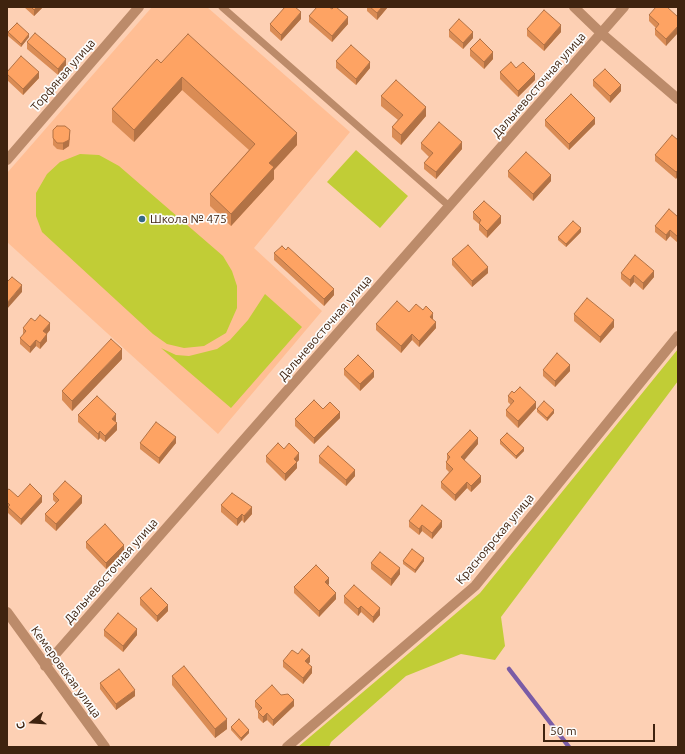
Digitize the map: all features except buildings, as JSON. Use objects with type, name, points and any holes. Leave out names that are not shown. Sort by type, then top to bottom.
[{"type":"street","name":"Торфяная улица","points":[[7,160],[139,7]]},
{"type":"street","points":[[574,7],[601,33],[678,99]]},
{"type":"street","name":"Дальневосточная улица","points":[[45,666],[624,7]]},
{"type":"street","name":"Красноярская улица","points":[[287,747],[475,586],[678,336]]},
{"type":"street","name":"Кемеровская улица","points":[[7,612],[105,747]]},
{"type":"lane","points":[[222,7],[449,206]]},
{"type":"shaded area","name":"Школа № 475","points":[[152,7],[207,7],[350,132],[254,248],[322,311],[218,434],[7,242],[7,173]]},
{"type":"green space","points":[[356,150],[408,196],[380,228],[327,182]]},
{"type":"green space","points":[[80,154],[99,155],[119,166],[223,256],[232,271],[237,286],[237,308],[226,333],[204,346],[184,348],[167,344],[153,334],[42,232],[36,216],[36,193],[47,174],[60,162]]},
{"type":"green space","points":[[265,294],[302,327],[231,408],[161,348],[176,355],[189,356],[217,349],[230,340],[248,320]]},
{"type":"green space","points":[[678,349],[678,381],[501,617],[505,646],[495,660],[461,654],[406,676],[331,742],[329,747],[298,747],[480,593]]},
{"type":"waterway","points":[[509,669],[569,747]]},
{"type":"place","name":"Школа № 475","points":[[142,219]]}]
